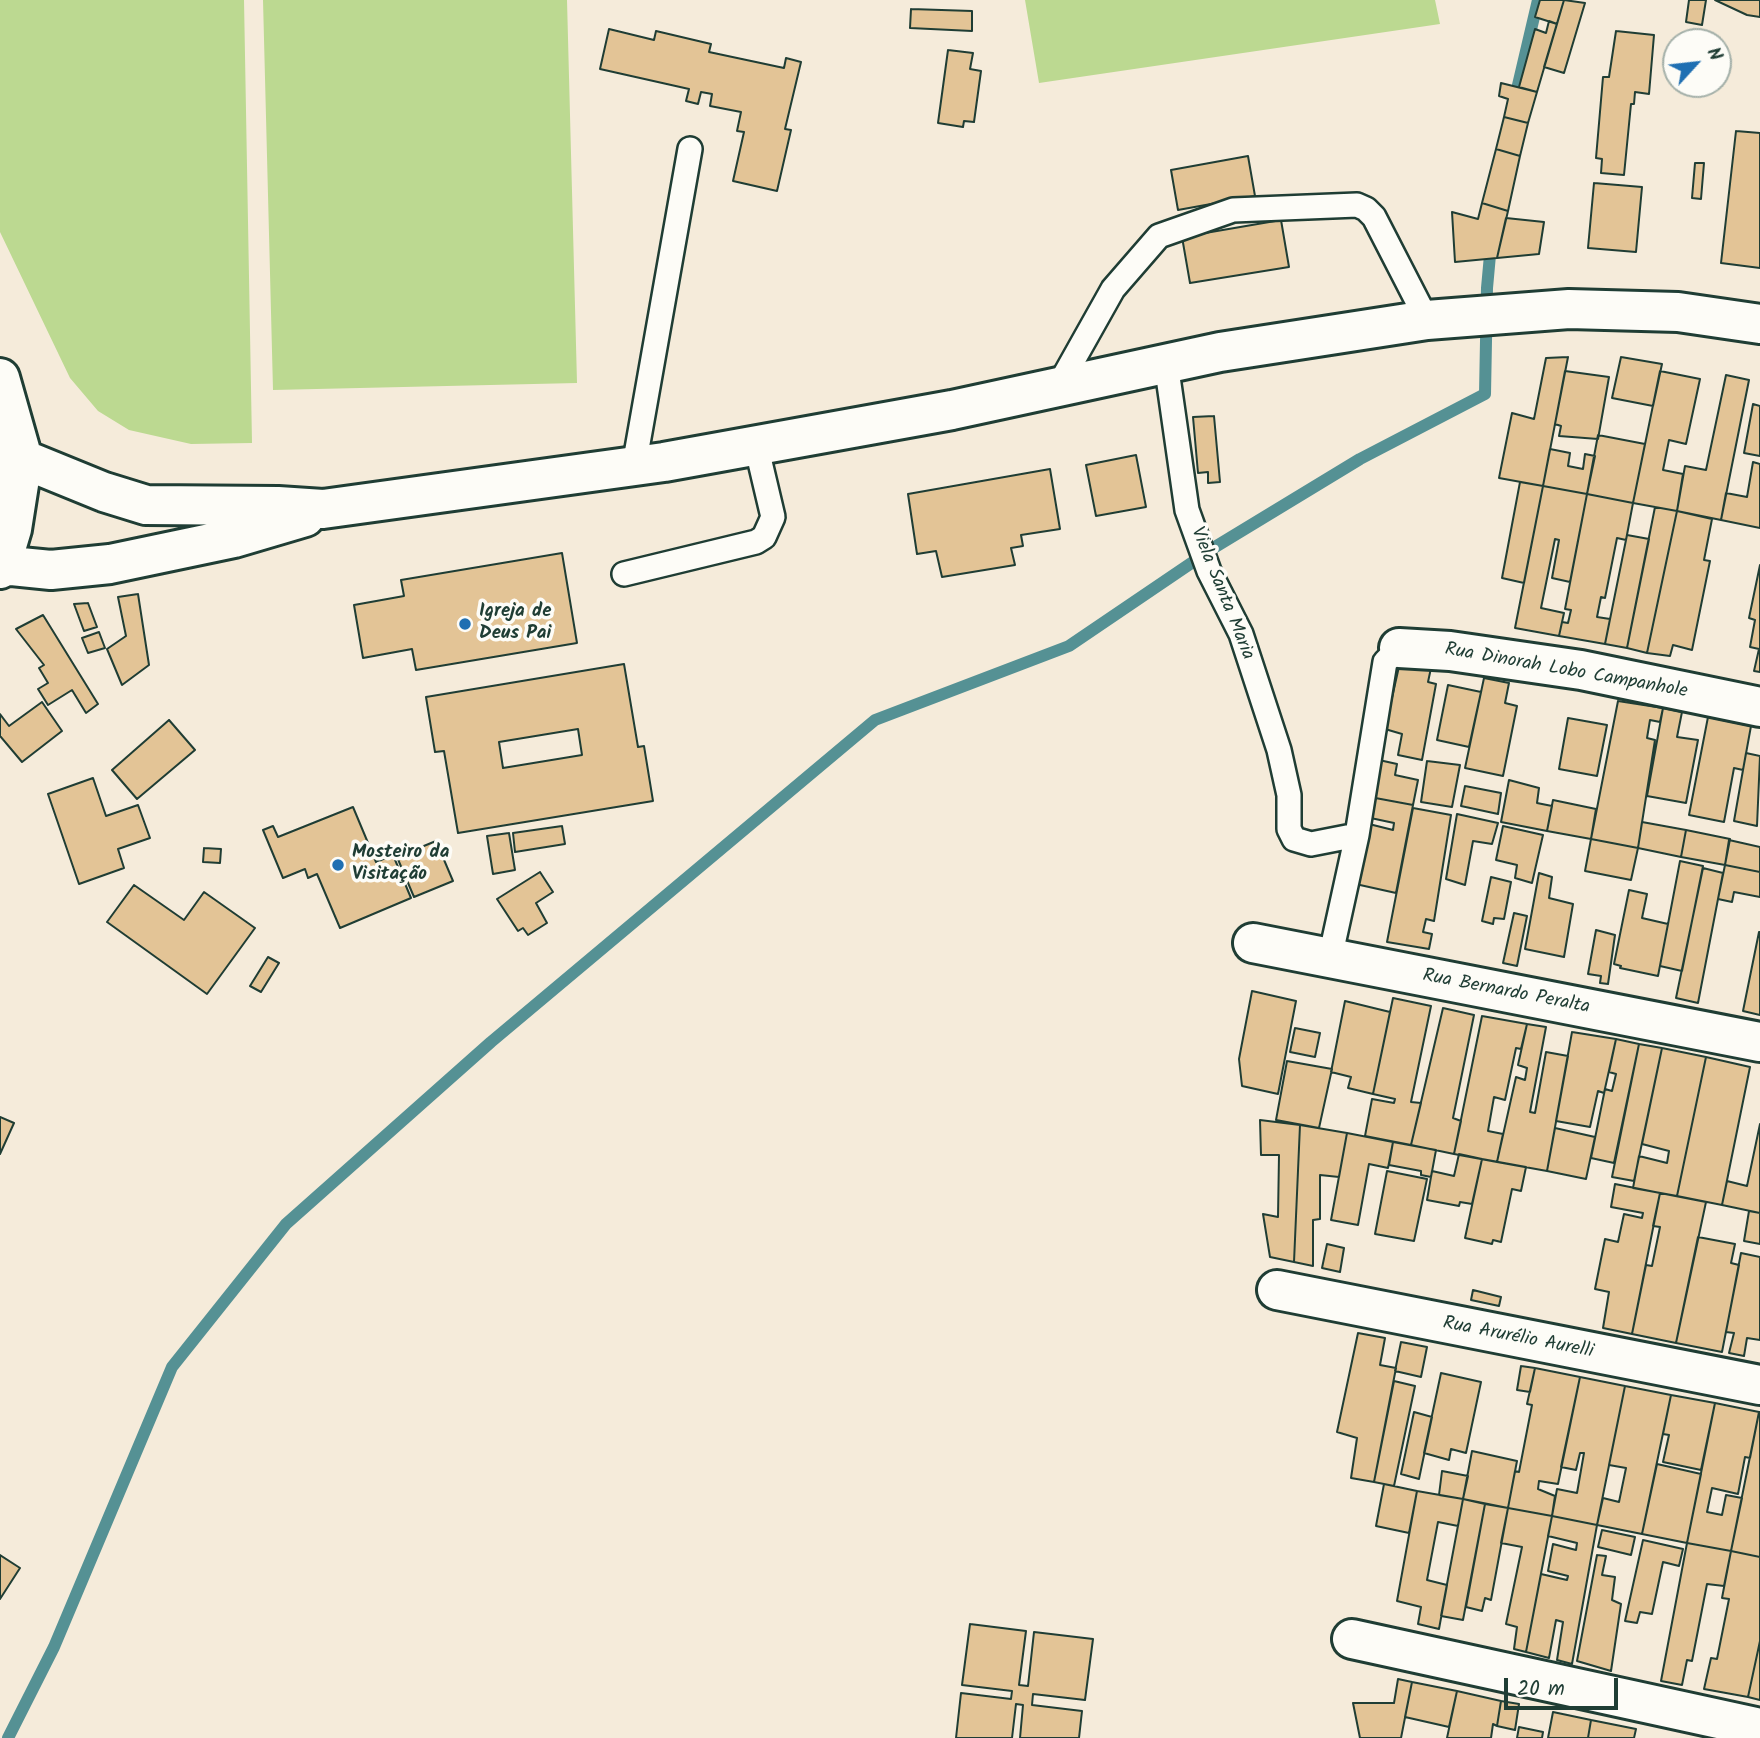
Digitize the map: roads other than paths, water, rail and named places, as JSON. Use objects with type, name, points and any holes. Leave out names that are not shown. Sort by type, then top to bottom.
[{"type":"main road","points":[[5,393],[14,518],[0,567],[51,570],[110,564],[234,538],[323,509],[634,466],[756,446],[952,410],[1220,352],[1444,320],[1569,309],[1678,312],[1760,324]]},
{"type":"main road","points":[[5,393],[79,482]]},
{"type":"main road","points":[[12,463],[146,505],[323,509]]},
{"type":"main road","name":"Rua Dinorah Lobo Campanhole","points":[[1399,648],[1450,651],[1581,670],[1760,707]]},
{"type":"main road","name":"Rua Bernardo Peralta","points":[[1253,943],[1760,1042]]},
{"type":"main road","name":"Rua Arurélio Aurelli","points":[[1277,1290],[1760,1385]]},
{"type":"main road","points":[[1352,1639],[1760,1728]]},
{"type":"lane","points":[[634,466],[690,149]]},
{"type":"lane","points":[[1058,387],[1113,289],[1159,236],[1233,210],[1357,205],[1366,209],[1444,320]]},
{"type":"lane","name":"Viela Santa Maria","points":[[1166,363],[1187,510],[1209,571],[1241,634],[1279,750],[1289,795],[1289,829],[1294,839],[1311,844],[1357,835]]},
{"type":"lane","points":[[624,574],[756,542],[764,537],[773,517],[756,446]]},
{"type":"lane","name":"Rua Dinorah Lobo Campanhole","points":[[1330,958],[1357,835],[1385,662],[1399,648]]},
{"type":"waterway","points":[[1514,102],[1538,0]]},
{"type":"waterway","points":[[8,1738],[54,1647],[172,1367],[286,1224],[491,1042],[875,720],[1069,646],[1215,547],[1360,459],[1485,394],[1487,288],[1491,244]]},
{"type":"place","name":"Igreja de Deus Pai","points":[[465,624]]},
{"type":"place","name":"Mosteiro da Visitação","points":[[338,865]]}]
